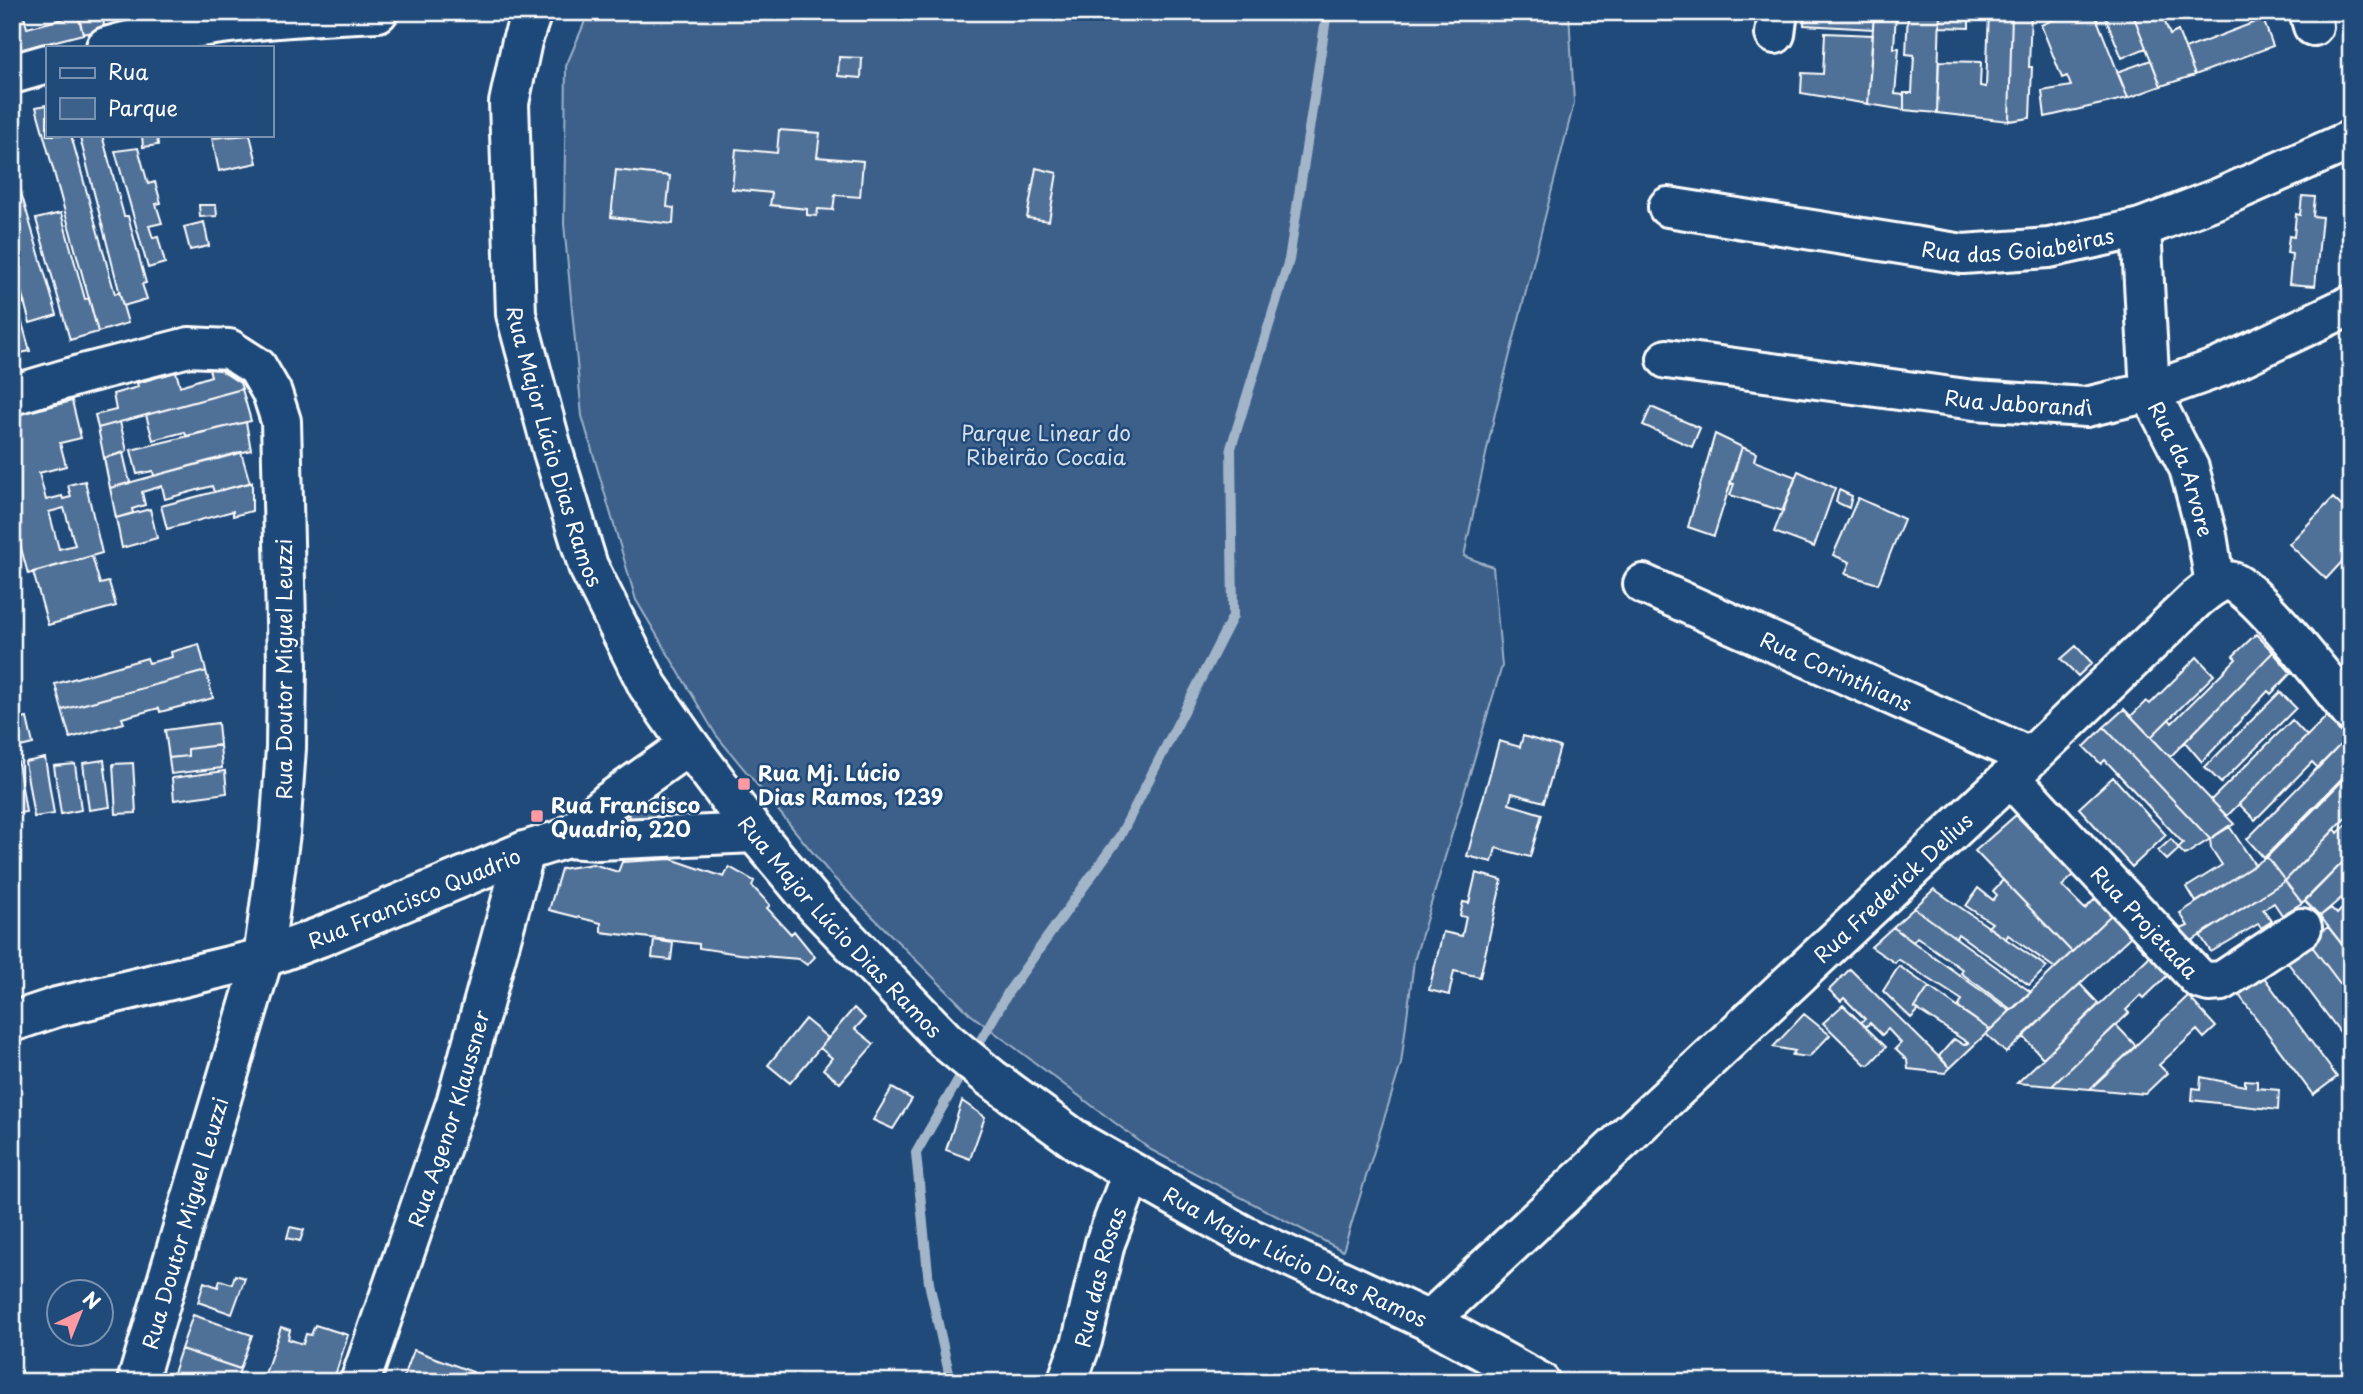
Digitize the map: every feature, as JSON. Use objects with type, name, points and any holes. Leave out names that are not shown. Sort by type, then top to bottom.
[{"type":"street","points":[[110,46],[250,20],[378,12]]},
{"type":"street","name":"Rua Major Lúcio Dias Ramos","points":[[532,12],[522,41],[509,103],[516,314],[553,452],[588,566],[648,686],[689,745],[755,833],[817,907],[946,1041],[991,1078],[1080,1143],[1243,1235],[1429,1321],[1540,1382]]},
{"type":"street","points":[[12,74],[46,64]]},
{"type":"street","name":"Rua das Goiabeiras","points":[[1668,207],[1963,254],[2049,248],[2141,228],[2224,196],[2351,140]]},
{"type":"street","name":"Rua da Arvore","points":[[2141,228],[2150,392],[2189,468],[2207,535],[2215,585]]},
{"type":"street","name":"Rua Jaborandi","points":[[1667,359],[1973,400],[2086,407],[2150,392],[2220,367],[2351,305]]},
{"type":"street","name":"Rua Doutor Miguel Leuzzi","points":[[12,395],[190,347],[229,349],[257,367],[272,393],[281,421],[287,662],[286,748],[280,833],[263,958],[137,1382]]},
{"type":"street","points":[[2215,585],[2229,581],[2242,586],[2268,612],[2351,712]]},
{"type":"street","name":"Rua Corinthians","points":[[1643,584],[2020,767]]},
{"type":"street","name":"Rua Frederick Delius","points":[[1429,1321],[2020,767],[2196,598],[2215,585]]},
{"type":"street","name":"Rua Francisco Quadrio","points":[[567,838],[610,801],[689,745]]},
{"type":"street","name":"Rua Projetada","points":[[2020,767],[2199,979],[2209,982],[2222,981],[2302,928]]},
{"type":"street","name":"Rua Francisco Quadrio","points":[[12,1022],[57,1007],[263,958],[320,937],[525,851],[567,838],[598,841],[755,833]]},
{"type":"street","name":"Rua Agenor Klaussner","points":[[360,1382],[456,1103],[525,851]]},
{"type":"street","name":"Rua das Rosas","points":[[1067,1382],[1082,1341],[1105,1244],[1132,1173]]},
{"type":"green space","name":"Parque Linear do Ribeirão Cocaia","points":[[589,12],[1569,12],[1574,103],[1495,413],[1464,556],[1493,567],[1502,666],[1414,961],[1401,1064],[1343,1251],[1151,1150],[970,1014],[832,876],[716,735],[636,600],[582,416],[564,224],[566,66]]},
{"type":"building","points":[[12,12],[23,12],[27,28],[78,15],[83,34],[17,51],[12,30]]},
{"type":"building","points":[[78,12],[101,12],[105,29],[83,34]]},
{"type":"building","points":[[1805,12],[1874,12],[1873,29],[1804,25]]},
{"type":"building","points":[[1874,12],[1896,12],[1894,48],[1899,48],[1895,94],[1904,95],[1904,110],[1868,104]]},
{"type":"building","points":[[1908,12],[1940,12],[1937,113],[1904,110],[1904,93],[1912,93],[1914,55],[1906,54]]},
{"type":"building","points":[[1940,12],[1969,12],[1969,28],[1940,27]]},
{"type":"building","points":[[1989,12],[2012,12],[2009,121],[1937,113],[1939,61],[1981,62],[1980,86],[1986,87]]},
{"type":"building","points":[[2012,12],[2031,12],[2029,67],[2032,67],[2030,118],[2009,121]]},
{"type":"building","points":[[2071,12],[2094,12],[2128,98],[2045,117],[2042,91],[2071,86],[2067,76],[2062,78],[2041,25]]},
{"type":"building","points":[[2103,12],[2132,12],[2146,48],[2122,58]]},
{"type":"building","points":[[2132,12],[2161,12],[2170,35],[2178,31],[2195,75],[2161,86]]},
{"type":"building","points":[[2263,19],[2273,46],[2195,75],[2185,49]]},
{"type":"building","points":[[1825,33],[1873,35],[1868,104],[1801,93],[1802,73],[1823,74]]},
{"type":"building","points":[[839,57],[862,58],[861,78],[838,76]]},
{"type":"building","points":[[2151,60],[2161,86],[2128,98],[2117,72]]},
{"type":"building","points":[[46,105],[46,136],[71,136],[115,294],[119,292],[128,323],[98,332],[36,107]]},
{"type":"building","points":[[779,130],[820,133],[817,157],[863,161],[860,197],[835,195],[833,210],[818,209],[817,216],[807,215],[807,209],[770,205],[772,193],[732,189],[736,149],[777,153]]},
{"type":"building","points":[[102,136],[124,216],[128,216],[146,283],[142,284],[147,299],[123,306],[80,138]]},
{"type":"building","points":[[142,136],[157,136],[158,145],[143,147]]},
{"type":"building","points":[[250,136],[257,163],[219,171],[212,138]]},
{"type":"building","points":[[138,148],[148,184],[155,182],[161,203],[156,204],[162,223],[149,226],[153,238],[158,237],[165,263],[148,268],[115,151]]},
{"type":"building","points":[[12,162],[57,315],[30,323],[12,258]]},
{"type":"building","points":[[1036,168],[1057,173],[1049,221],[1027,218]]},
{"type":"building","points":[[616,170],[670,176],[667,207],[674,208],[673,224],[611,217]]},
{"type":"building","points":[[2302,196],[2315,197],[2313,216],[2322,217],[2315,286],[2289,284],[2292,254],[2287,253],[2289,236],[2294,237],[2296,214],[2300,215]]},
{"type":"building","points":[[199,205],[216,205],[217,216],[200,217]]},
{"type":"building","points":[[61,213],[85,299],[89,298],[98,332],[70,340],[36,219]]},
{"type":"building","points":[[204,222],[209,246],[190,250],[184,227]]},
{"type":"building","points":[[12,266],[23,303],[17,305],[30,351],[12,355]]},
{"type":"building","points":[[209,369],[220,370],[240,383],[242,389],[98,428],[95,415],[116,410],[113,394],[138,387],[137,383],[176,372],[180,386],[211,376]]},
{"type":"building","points":[[242,389],[251,421],[186,436],[185,432],[153,440],[146,415]]},
{"type":"building","points":[[72,401],[81,438],[60,443],[66,466],[39,473],[46,500],[71,497],[68,485],[85,481],[102,553],[28,574],[12,515],[12,416]],"holes":[[[64,508],[75,545],[59,549],[49,512]]]},
{"type":"building","points":[[1651,407],[1700,428],[1692,447],[1643,425]]},
{"type":"building","points":[[120,422],[127,451],[104,458],[98,428]]},
{"type":"building","points":[[246,422],[251,450],[154,476],[153,471],[137,474],[131,450]]},
{"type":"building","points":[[1715,434],[1742,447],[1714,536],[1688,527]]},
{"type":"building","points":[[1742,447],[1756,453],[1754,461],[1796,477],[1783,511],[1730,495],[1734,484],[1730,483]]},
{"type":"building","points":[[241,452],[250,483],[214,492],[212,486],[165,499],[162,486],[142,492],[145,505],[132,509],[133,513],[116,518],[110,488]]},
{"type":"building","points":[[123,453],[130,483],[110,488],[104,458]]},
{"type":"building","points":[[1798,471],[1835,488],[1814,547],[1774,532]]},
{"type":"building","points":[[252,482],[252,511],[233,516],[233,511],[167,529],[161,506]]},
{"type":"building","points":[[1839,490],[1852,496],[1849,508],[1836,502]]},
{"type":"building","points":[[1858,498],[1904,519],[1878,584],[1845,574],[1850,562],[1833,555]]},
{"type":"building","points":[[2333,498],[2351,515],[2351,552],[2326,579],[2289,544]]},
{"type":"building","points":[[150,509],[157,538],[122,548],[116,518]]},
{"type":"building","points":[[92,556],[100,584],[109,582],[116,606],[48,625],[33,572]]},
{"type":"building","points":[[2256,634],[2273,652],[2170,757],[2151,737],[2169,719],[2172,723],[2236,659],[2233,656]]},
{"type":"building","points":[[199,644],[206,671],[62,710],[55,684],[147,658],[149,663],[172,657],[171,652]]},
{"type":"building","points":[[2076,646],[2092,663],[2078,676],[2061,659]]},
{"type":"building","points":[[2273,652],[2291,673],[2271,694],[2268,691],[2202,762],[2185,742]]},
{"type":"building","points":[[2197,657],[2214,675],[2151,737],[2131,716],[2146,701],[2150,704]]},
{"type":"building","points":[[206,671],[213,698],[160,712],[159,708],[122,718],[124,723],[70,738],[62,710]]},
{"type":"building","points":[[2280,692],[2296,708],[2221,783],[2205,767]]},
{"type":"building","points":[[2124,709],[2234,824],[2210,839],[2104,727]]},
{"type":"building","points":[[2327,716],[2346,739],[2318,768],[2312,762],[2255,820],[2239,804]]},
{"type":"building","points":[[27,718],[33,744],[12,749],[12,721]]},
{"type":"building","points":[[2292,720],[2307,736],[2227,816],[2211,800]]},
{"type":"building","points":[[218,723],[220,745],[188,749],[188,756],[169,758],[165,730]]},
{"type":"building","points":[[2104,727],[2210,839],[2185,855],[2178,848],[2183,843],[2105,760],[2101,764],[2084,747]]},
{"type":"building","points":[[1523,736],[1560,747],[1544,802],[1512,793],[1509,804],[1542,814],[1530,857],[1496,848],[1492,862],[1467,856],[1499,741],[1520,747]]},
{"type":"building","points":[[2346,739],[2351,745],[2351,769],[2264,858],[2247,839]]},
{"type":"building","points":[[220,745],[222,768],[171,774],[169,758],[188,756],[188,749]]},
{"type":"building","points":[[45,758],[54,814],[34,817],[25,762]]},
{"type":"building","points":[[104,760],[110,807],[89,810],[83,763]]},
{"type":"building","points":[[18,762],[26,812],[12,814],[12,763]]},
{"type":"building","points":[[133,763],[136,813],[116,814],[113,764]]},
{"type":"building","points":[[75,764],[81,810],[61,814],[54,766]]},
{"type":"building","points":[[225,771],[227,793],[174,800],[172,778]]},
{"type":"building","points":[[2351,772],[2351,812],[2285,881],[2267,857]]},
{"type":"building","points":[[2113,777],[2166,835],[2132,867],[2079,808]]},
{"type":"building","points":[[662,795],[677,817],[631,826],[625,801]]},
{"type":"building","points":[[2016,815],[2074,875],[2062,886],[2085,909],[2096,898],[2112,914],[2072,952],[1975,851]]},
{"type":"building","points":[[2351,820],[2351,854],[2302,903],[2285,881],[2335,829],[2338,833]]},
{"type":"building","points":[[2229,826],[2255,865],[2196,902],[2187,887],[2222,865],[2211,848],[2210,839]]},
{"type":"building","points":[[2171,839],[2179,849],[2167,860],[2158,851]]},
{"type":"building","points":[[2351,854],[2351,890],[2320,916],[2305,901]]},
{"type":"building","points":[[2267,857],[2285,881],[2190,942],[2181,929],[2188,926],[2180,913]]},
{"type":"building","points":[[671,859],[724,877],[729,867],[754,881],[752,886],[770,905],[767,908],[791,934],[794,931],[815,957],[807,965],[799,959],[739,954],[699,948],[699,944],[601,932],[601,923],[549,910],[561,869],[593,864],[618,872],[622,862]]},
{"type":"building","points":[[1476,873],[1502,880],[1480,977],[1454,971],[1449,995],[1429,990],[1443,932],[1462,936],[1466,917],[1460,916],[1463,902],[1469,903]]},
{"type":"building","points":[[2003,880],[2072,952],[2055,968],[2008,935],[2006,939],[1988,927],[1992,923],[1966,906],[1978,888],[1993,900],[1997,895],[1993,891]]},
{"type":"building","points":[[2285,881],[2302,903],[2282,915],[2274,903],[2263,909],[2272,921],[2261,928],[2258,924],[2211,952],[2200,935]]},
{"type":"building","points":[[1934,889],[2047,967],[2029,985],[1958,934],[1956,938],[1914,908]]},
{"type":"building","points":[[2351,899],[2351,933],[2342,944],[2320,916],[2331,908],[2337,914]]},
{"type":"building","points":[[1914,908],[2031,992],[2012,1010],[1917,937],[1913,942],[1893,927]]},
{"type":"building","points":[[2112,914],[2132,935],[2006,1053],[1986,1034]]},
{"type":"building","points":[[1893,927],[2010,1011],[1990,1030],[1958,1008],[1962,1000],[1898,959],[1895,963],[1871,947]]},
{"type":"building","points":[[2328,927],[2351,956],[2351,998],[2308,941]]},
{"type":"building","points":[[2351,933],[2351,956],[2342,944]]},
{"type":"building","points":[[654,940],[673,943],[671,960],[652,958]]},
{"type":"building","points":[[2308,941],[2351,998],[2351,1036],[2346,1040],[2285,959]]},
{"type":"building","points":[[2151,955],[2168,975],[2144,998],[2141,995],[2126,1010],[2129,1013],[2052,1086],[2017,1083]]},
{"type":"building","points":[[1899,966],[1929,987],[1915,1008],[1919,1010],[1911,1018],[1883,991]]},
{"type":"building","points":[[1850,969],[1950,1068],[1945,1073],[1908,1069],[1907,1060],[1895,1049],[1901,1043],[1888,1029],[1882,1035],[1870,1023],[1866,1027],[1861,1022],[1865,1019],[1844,998],[1841,1001],[1829,990]]},
{"type":"building","points":[[2263,976],[2337,1077],[2313,1095],[2239,995]]},
{"type":"building","points":[[2080,984],[2099,1004],[2043,1058],[2023,1036]]},
{"type":"building","points":[[1929,987],[1990,1030],[1950,1068],[1939,1056],[1954,1039],[1964,1045],[1968,1043],[1915,1008]]},
{"type":"building","points":[[2188,996],[2216,1027],[2204,1038],[2197,1030],[2159,1065],[2167,1073],[2145,1094],[2090,1089]]},
{"type":"building","points":[[1843,1005],[1886,1047],[1869,1065],[1823,1023]]},
{"type":"building","points":[[854,1008],[865,1018],[855,1029],[874,1044],[840,1083],[823,1069],[832,1058],[820,1048]]},
{"type":"building","points":[[1804,1014],[1830,1035],[1809,1057],[1792,1055],[1795,1051],[1773,1047]]},
{"type":"building","points":[[805,1019],[828,1038],[790,1083],[768,1065]]},
{"type":"building","points":[[2116,1025],[2136,1046],[2090,1089],[2052,1086]]},
{"type":"building","points":[[2201,1077],[2245,1086],[2245,1080],[2257,1081],[2257,1088],[2279,1090],[2278,1110],[2192,1100],[2193,1088],[2200,1089]]},
{"type":"building","points":[[892,1088],[912,1099],[893,1129],[873,1120]]},
{"type":"building","points":[[962,1101],[985,1117],[970,1159],[946,1150]]},
{"type":"building","points":[[290,1227],[304,1230],[300,1241],[287,1238]]},
{"type":"building","points":[[235,1275],[245,1278],[232,1314],[198,1302],[204,1282],[218,1287],[220,1280],[232,1284]]},
{"type":"building","points":[[193,1315],[252,1335],[240,1369],[181,1349]]},
{"type":"building","points":[[315,1325],[348,1335],[333,1382],[278,1382],[264,1377],[281,1327],[290,1330],[288,1339],[303,1344],[306,1334],[311,1335]]},
{"type":"building","points":[[181,1349],[240,1369],[236,1382],[203,1382],[192,1377],[191,1382],[170,1382]]},
{"type":"building","points":[[414,1350],[473,1372],[470,1382],[402,1382]]},
{"type":"waterway","points":[[951,1382],[929,1283],[916,1153],[1009,991],[1120,836],[1233,616],[1231,448],[1289,260],[1327,12]]},
{"type":"place","name":"Rua Mj. Lúcio Dias Ramos, 1239","points":[[744,784]]},
{"type":"place","name":"Rua Francisco Quadrio, 220","points":[[537,816]]}]
